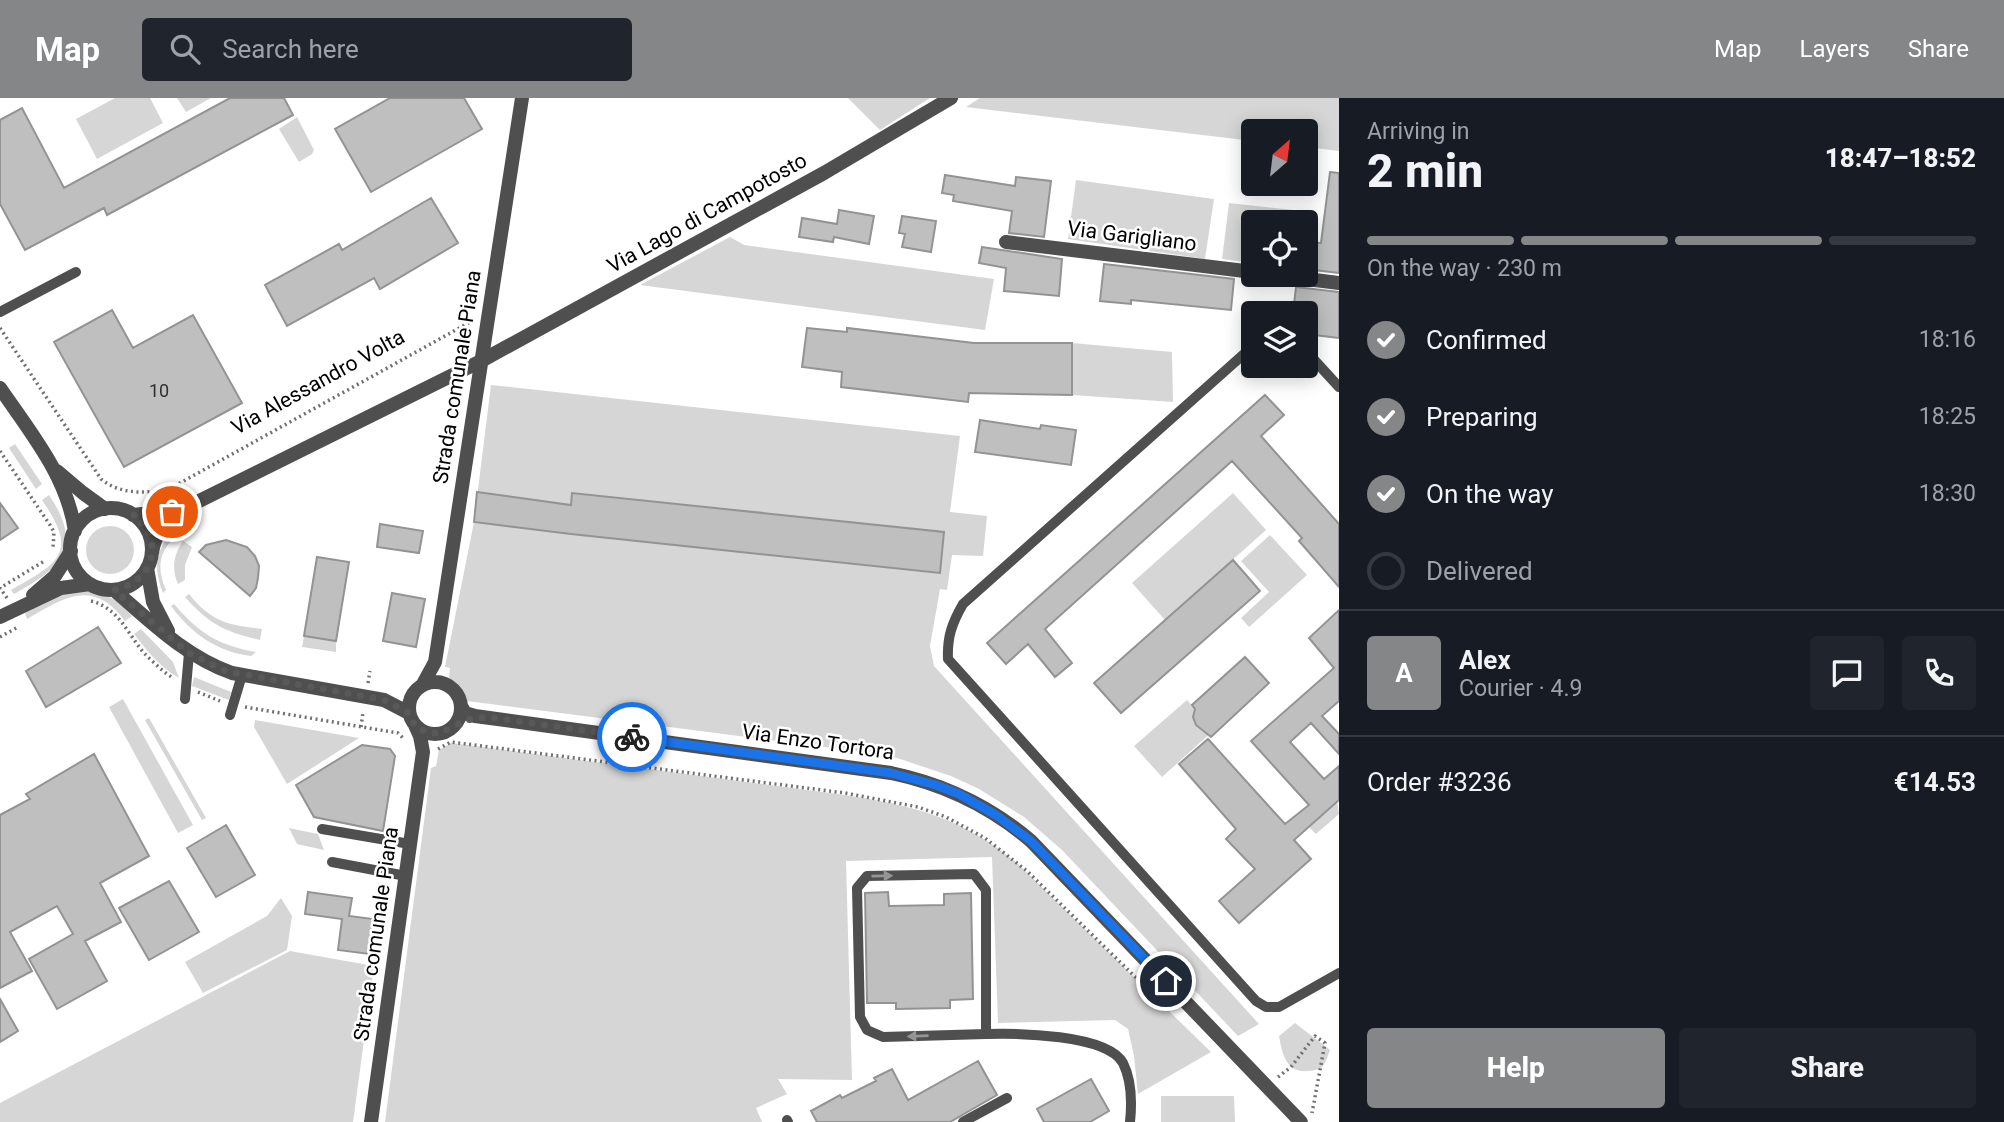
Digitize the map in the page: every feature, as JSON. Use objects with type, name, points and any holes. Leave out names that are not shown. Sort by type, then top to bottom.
[{"type":"street","name":"Strada comunale Piana","points":[[418,689],[435,662],[522,98]]},
{"type":"street","name":"Via Lago di Campotosto","points":[[481,361],[813,179],[951,98]]},
{"type":"street","name":"Via Garigliano","points":[[1006,242],[1241,271]]},
{"type":"street","points":[[1318,280],[1339,283]]},
{"type":"street","points":[[71,551],[76,570],[90,584],[101,589],[127,587],[147,569],[161,527],[183,509],[481,361]]},
{"type":"street","points":[[0,388],[53,467],[72,510],[75,531],[71,551],[55,576],[21,605]]},
{"type":"street","points":[[53,467],[105,509]]},
{"type":"street","points":[[75,531],[83,520],[93,513],[105,509],[125,511],[133,515],[148,531],[152,553]]},
{"type":"street","points":[[133,515],[183,509]]},
{"type":"street","points":[[147,569],[153,602],[172,638]]},
{"type":"street","points":[[0,617],[61,588],[90,584]]},
{"type":"street","points":[[114,590],[189,653],[212,665],[242,675],[384,700],[428,733],[446,732],[455,724],[461,713],[454,690],[444,683],[430,682],[418,689],[384,700]]},
{"type":"street","points":[[435,662],[444,683]]},
{"type":"street","points":[[412,719],[418,689]]},
{"type":"street","name":"Via Enzo Tortora","points":[[461,706],[467,714],[891,773],[959,794],[996,815],[1031,841],[1277,1096],[1307,1120]]},
{"type":"street","name":"Via Enzo Tortora","points":[[455,724],[488,717]]},
{"type":"street","name":"Strada comunale Piana","points":[[412,719],[430,756]]},
{"type":"street","name":"Strada comunale Piana","points":[[371,1122],[410,844],[435,734]]},
{"type":"street","points":[[1277,1096],[1292,1122]]},
{"type":"lane","points":[[0,312],[76,272]]},
{"type":"lane","points":[[1241,357],[963,604],[953,621],[947,640],[948,659],[1256,1000],[1266,1007],[1279,1007],[1339,973]]},
{"type":"lane","points":[[1318,364],[1339,387]]},
{"type":"lane","points":[[185,699],[189,653]]},
{"type":"lane","points":[[230,715],[242,675]]},
{"type":"lane","points":[[323,829],[410,844]]},
{"type":"lane","points":[[332,862],[406,876]]},
{"type":"lane","points":[[986,1034],[986,890],[974,874],[867,876],[857,888],[860,1017],[866,1030],[883,1037],[986,1034],[1061,1037],[1105,1048],[1122,1061],[1133,1098],[1130,1122]]},
{"type":"lane","points":[[963,1122],[1007,1098]]},
{"type":"path","name":"Via Alessandro Volta","points":[[0,328],[101,479],[119,489],[142,492],[171,488],[472,321],[486,330]]},
{"type":"path","points":[[0,451],[50,524],[55,541],[52,550]]},
{"type":"path","points":[[6,597],[0,588],[47,559]]},
{"type":"path","points":[[0,638],[23,625]]},
{"type":"path","points":[[430,756],[451,742],[845,793],[929,810],[973,831],[1018,862],[1171,1011]]},
{"type":"path","points":[[1276,1079],[1291,1067],[1315,1036],[1325,1043],[1307,1120]]},
{"type":"shaded area","points":[[115,98],[150,98],[163,123],[97,159],[76,119]]},
{"type":"shaded area","points":[[177,98],[211,98],[186,112]]},
{"type":"shaded area","points":[[848,98],[930,98],[880,130]]},
{"type":"shaded area","points":[[980,98],[1339,98],[1339,151],[1318,148],[1318,119],[1241,119],[1241,140],[966,107]]},
{"type":"shaded area","points":[[297,117],[314,150],[299,162],[279,129]]},
{"type":"shaded area","points":[[1076,180],[1214,199],[1205,259],[1068,239]]},
{"type":"shaded area","points":[[1229,203],[1294,210],[1241,210],[1241,261],[1222,259]]},
{"type":"shaded area","points":[[730,237],[744,245],[994,279],[985,330],[640,285]]},
{"type":"shaded area","points":[[847,328],[974,343],[1072,343],[1172,352],[1173,402],[1072,395],[969,393],[968,402],[841,387]]},
{"type":"shaded area","points":[[491,385],[960,436],[950,512],[987,516],[983,556],[952,555],[947,590],[940,589],[930,646],[934,666],[1259,1024],[1238,1036],[1062,850],[1024,817],[979,789],[951,776],[897,758],[871,753],[467,701],[458,685],[449,678],[450,668],[445,667],[474,522]]},
{"type":"shaded area","points":[[15,444],[42,484],[36,489],[9,448]]},
{"type":"shaded area","points":[[1233,493],[1266,530],[1165,620],[1132,583]]},
{"type":"shaded area","points":[[49,495],[60,513],[65,529],[63,554],[45,575],[14,594],[11,590],[52,564],[58,555],[60,533],[42,500]]},
{"type":"shaded area","points":[[188,520],[190,525],[168,545],[161,560],[160,569],[166,590],[163,593],[157,571],[160,552],[170,535]]},
{"type":"shaded area","points":[[110,526],[127,533],[134,550],[127,567],[110,574],[93,567],[86,550],[93,533]]},
{"type":"shaded area","points":[[1270,535],[1307,575],[1249,627],[1241,618],[1269,592],[1241,561]]},
{"type":"shaded area","points":[[183,541],[192,547],[185,565],[185,580],[178,584],[174,561]]},
{"type":"shaded area","points":[[92,590],[116,600],[132,616],[125,621],[102,599],[78,596],[54,604],[27,619],[25,613],[59,594]]},
{"type":"shaded area","points":[[189,594],[205,611],[221,621],[262,629],[260,640],[227,630],[210,620],[185,597]]},
{"type":"shaded area","points":[[174,604],[210,637],[256,652],[251,656],[216,646],[187,625],[171,606]]},
{"type":"shaded area","points":[[141,629],[173,662],[179,678],[160,664],[134,634]]},
{"type":"shaded area","points":[[304,636],[336,641],[336,652],[302,647]]},
{"type":"shaded area","points":[[194,677],[231,692],[229,700],[192,686]]},
{"type":"shaded area","points":[[123,699],[193,825],[178,833],[109,707]]},
{"type":"shaded area","points":[[1187,700],[1196,710],[1193,717],[1196,724],[1214,730],[1162,777],[1134,746]]},
{"type":"shaded area","points":[[149,718],[206,818],[202,820],[145,720]]},
{"type":"shaded area","points":[[255,720],[359,738],[287,784],[254,727]]},
{"type":"shaded area","points":[[451,743],[845,795],[915,809],[956,824],[996,847],[1017,863],[1211,1052],[1138,1094],[1128,1029],[1115,1020],[998,1023],[992,857],[846,861],[852,1080],[778,1079],[787,1094],[756,1108],[762,1122],[385,1122],[431,768],[436,766],[439,750]]},
{"type":"shaded area","points":[[1337,801],[1339,814],[1316,834],[1309,827]]},
{"type":"shaded area","points":[[289,828],[318,834],[324,850],[297,844]]},
{"type":"shaded area","points":[[281,898],[292,916],[287,950],[203,993],[185,962],[267,916]]},
{"type":"shaded area","points":[[290,951],[374,966],[353,1122],[0,1122],[0,1103]]},
{"type":"shaded area","points":[[1295,1023],[1330,1050],[1320,1068],[1300,1071],[1286,1061],[1279,1036]]},
{"type":"shaded area","points":[[1161,1096],[1234,1096],[1235,1122],[1161,1122]]},
{"type":"building","points":[[230,98],[284,98],[293,115],[107,215],[104,208],[25,250],[0,204],[0,120],[22,108],[64,188]]},
{"type":"building","points":[[390,98],[464,98],[482,129],[371,192],[335,129]]},
{"type":"building","points":[[1330,172],[1339,173],[1339,273],[1318,270],[1318,243],[1321,243]]},
{"type":"building","points":[[945,175],[1015,186],[1016,177],[1051,181],[1044,237],[1009,233],[1012,211],[953,201],[954,195],[942,193]]},
{"type":"building","points":[[431,198],[458,243],[380,289],[374,278],[287,326],[265,285],[339,244],[342,250]]},
{"type":"building","points":[[839,210],[874,216],[869,244],[834,237],[833,242],[799,237],[802,218],[837,224]]},
{"type":"building","points":[[902,216],[936,221],[931,252],[902,247],[905,234],[899,233]]},
{"type":"building","points":[[982,247],[1062,259],[1059,296],[1004,291],[1006,268],[979,263]]},
{"type":"building","points":[[1104,264],[1234,279],[1231,310],[1131,300],[1131,304],[1100,301]]},
{"type":"building","points":[[1296,287],[1339,292],[1339,338],[1318,335],[1318,301],[1294,301]]},
{"type":"building","points":[[112,310],[133,348],[193,315],[242,403],[124,467],[54,342]]},
{"type":"building","points":[[807,328],[847,332],[847,328],[974,343],[1072,343],[1072,395],[969,393],[968,402],[841,387],[842,372],[802,367]]},
{"type":"building","points":[[1265,395],[1284,415],[1261,436],[1339,524],[1339,587],[1299,541],[1302,538],[1232,461],[1045,629],[1072,663],[1055,677],[1028,644],[1006,664],[987,643]]},
{"type":"building","points":[[980,420],[1040,429],[1041,425],[1076,430],[1071,465],[975,452]]},
{"type":"building","points":[[477,492],[571,505],[572,493],[944,532],[940,573],[474,522]]},
{"type":"building","points":[[0,503],[18,528],[0,540]]},
{"type":"building","points":[[380,524],[423,531],[419,553],[377,547]]},
{"type":"building","points":[[226,540],[247,547],[255,556],[259,566],[258,578],[256,588],[250,596],[199,552],[206,545]]},
{"type":"building","points":[[317,557],[349,562],[336,641],[304,636]]},
{"type":"building","points":[[1233,560],[1260,591],[1121,713],[1094,683]]},
{"type":"building","points":[[392,593],[425,599],[416,647],[383,641]]},
{"type":"building","points":[[1339,610],[1339,701],[1322,716],[1339,734],[1339,754],[1311,723],[1290,742],[1324,779],[1339,766],[1339,800],[1294,840],[1311,859],[1239,923],[1219,901],[1255,869],[1226,839],[1236,829],[1179,764],[1208,739],[1285,824],[1309,805],[1251,741],[1334,668],[1309,638]]},
{"type":"building","points":[[98,627],[121,663],[46,707],[26,671]]},
{"type":"building","points":[[1245,657],[1269,683],[1211,737],[1196,725],[1193,717],[1195,709],[1192,705]]},
{"type":"building","points":[[362,745],[390,749],[395,756],[383,831],[314,817],[296,785]]},
{"type":"building","points":[[94,754],[149,856],[100,883],[121,922],[85,941],[107,981],[57,1009],[29,959],[73,934],[57,906],[10,932],[32,971],[0,988],[0,815],[30,799],[26,794]]},
{"type":"building","points":[[226,825],[255,875],[216,897],[187,848]]},
{"type":"building","points":[[169,881],[199,932],[149,960],[119,908]]},
{"type":"building","points":[[308,892],[352,898],[349,916],[381,920],[377,955],[338,950],[342,919],[305,914]]},
{"type":"building","points":[[888,892],[889,906],[944,905],[944,894],[971,893],[973,999],[950,1000],[950,1008],[896,1009],[896,1003],[867,1003],[865,893]]},
{"type":"building","points":[[0,999],[18,1031],[0,1042]]},
{"type":"building","points":[[978,1061],[997,1095],[950,1122],[817,1122],[811,1111],[840,1095],[842,1098],[876,1081],[874,1078],[892,1069],[908,1100]]},
{"type":"building","points":[[1091,1079],[1109,1111],[1090,1122],[1044,1122],[1037,1109]]},
{"type":"way so far","points":[[172,512],[133,515],[148,531],[152,553],[150,561],[139,579],[127,587],[114,590],[189,653],[212,665],[242,675],[384,700],[409,713],[415,726],[428,733],[446,732],[455,724],[466,720],[488,717],[632,737]]},
{"type":"route","points":[[632,737],[891,773],[959,794],[996,815],[1031,841],[1166,981]]}]
